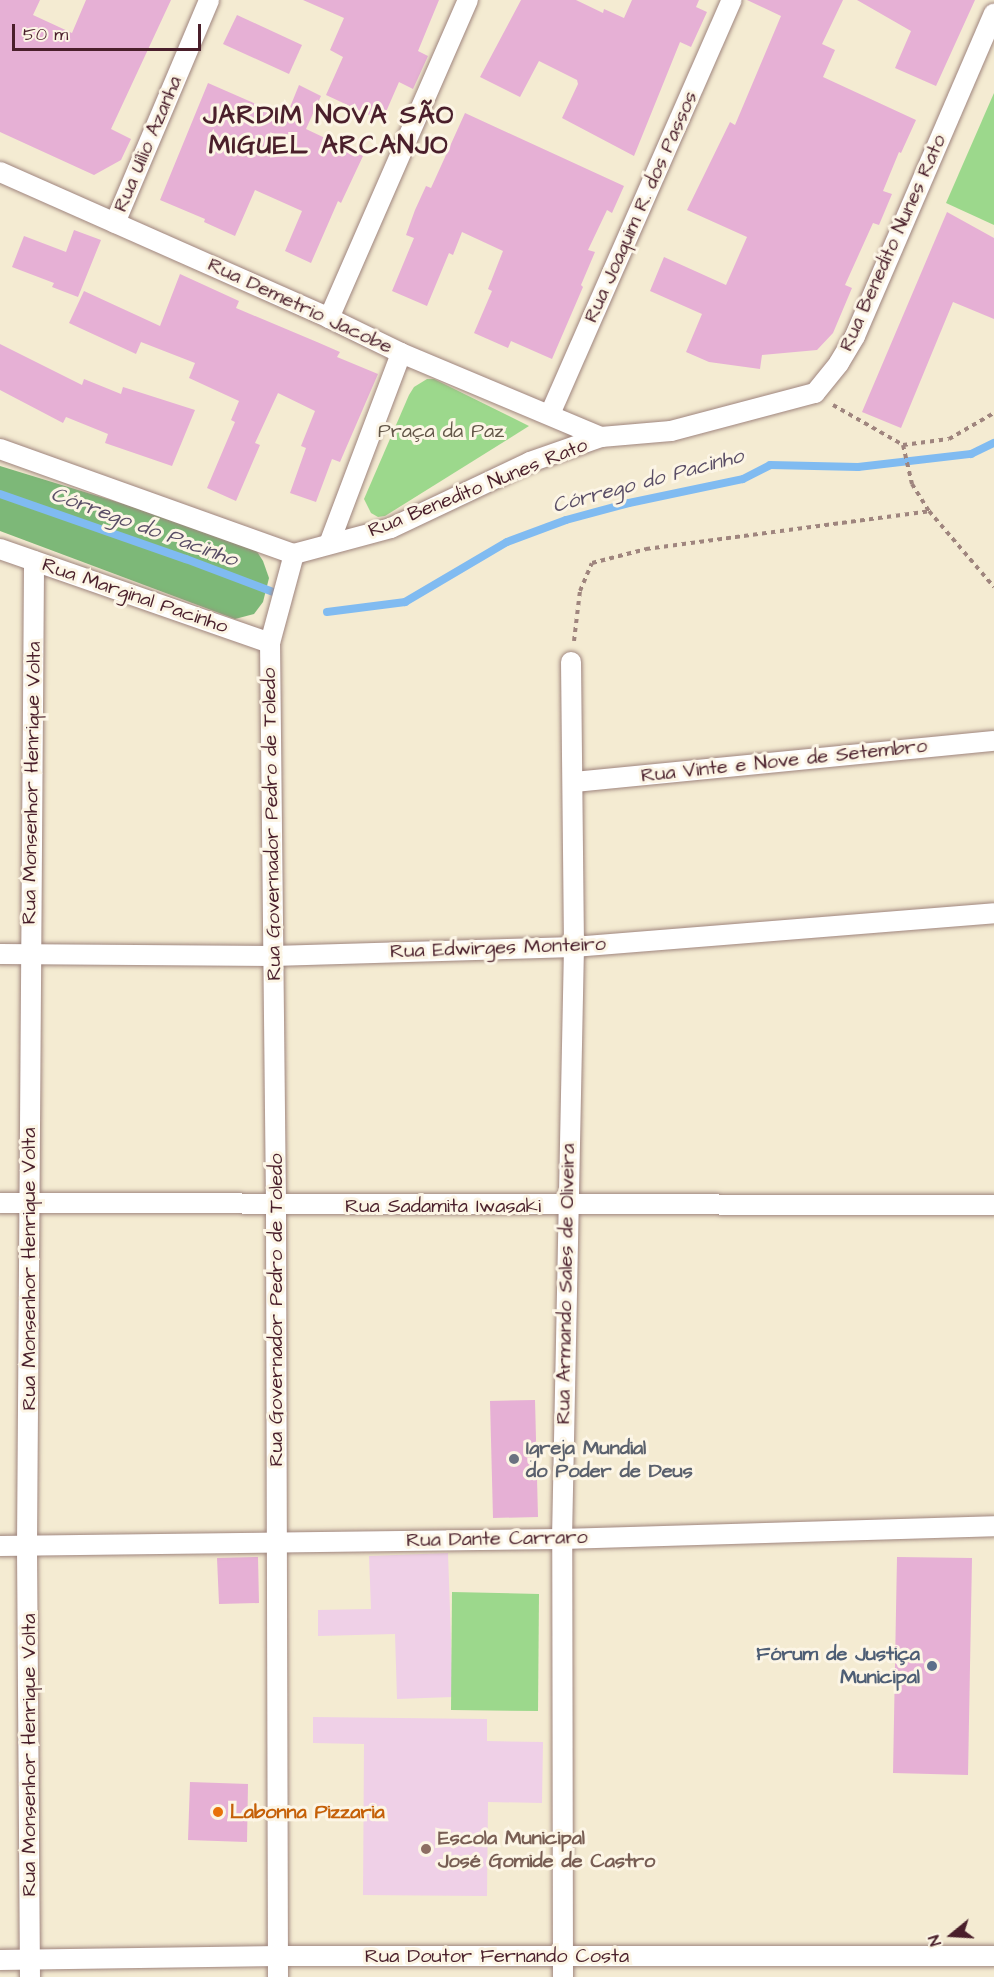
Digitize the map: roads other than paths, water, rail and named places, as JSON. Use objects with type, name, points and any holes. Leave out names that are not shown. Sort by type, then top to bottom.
[{"type":"street","name":"Rua Uílio Azanha","points":[[116,223],[208,0]]},
{"type":"street","points":[[329,318],[468,0]]},
{"type":"street","name":"Rua Joaquim R. dos Passos","points":[[550,414],[732,0]]},
{"type":"street","name":"Rua Benedito Nunes Rato","points":[[294,554],[391,528],[530,462],[601,437],[672,431],[815,393],[839,363],[855,336],[994,14]]},
{"type":"street","name":"Rua Demetrio Jacobe","points":[[0,172],[329,318],[401,353],[601,437]]},
{"type":"street","points":[[329,544],[401,353]]},
{"type":"street","points":[[0,449],[294,554]]},
{"type":"street","name":"Rua Marginal Pacinho","points":[[0,549],[270,643]]},
{"type":"street","name":"Rua Governador Pedro de Toledo","points":[[278,1977],[276,1205],[270,643],[294,554]]},
{"type":"street","name":"Rua Monsenhor Henrique Volta","points":[[30,1968],[27,1546],[34,561]]},
{"type":"street","name":"Rua Armando Sales de Oliveira","points":[[563,1977],[562,1539],[574,947],[572,662]]},
{"type":"street","name":"Rua Vinte e Nove de Setembro","points":[[574,782],[994,741]]},
{"type":"street","name":"Rua Edwirges Monteiro","points":[[0,954],[273,956],[574,947],[994,913]]},
{"type":"street","name":"Rua Sadamita Iwasaki","points":[[0,1203],[567,1206],[994,1205]]},
{"type":"street","name":"Rua Dante Carraro","points":[[0,1546],[562,1539],[994,1526]]},
{"type":"street","name":"Rua Doutor Fernando Costa","points":[[0,1960],[30,1968],[278,1956],[994,1956]]},
{"type":"waterway","name":"Córrego do Pacinho","points":[[327,612],[405,602],[507,542],[566,520],[629,503],[743,479],[770,465],[858,467],[971,454],[994,443]]},
{"type":"waterway","name":"Córrego do Pacinho","points":[[0,494],[276,593]]},
{"type":"place","name":"Igreja Mundial do Poder de Deus","points":[[514,1459]]},
{"type":"place","name":"Fórum de Justiça Municipal","points":[[932,1666]]},
{"type":"place","name":"Labonna Pizzaria","points":[[218,1812]]},
{"type":"place","name":"Escola Municipal José Gomide de Castro","points":[[426,1849]]},
{"type":"district","name":"JARDIM NOVA SÃO MIGUEL ARCANJO","points":[[329,131]]},
{"type":"park label","name":"Praça da Paz","points":[[441,431]]}]
